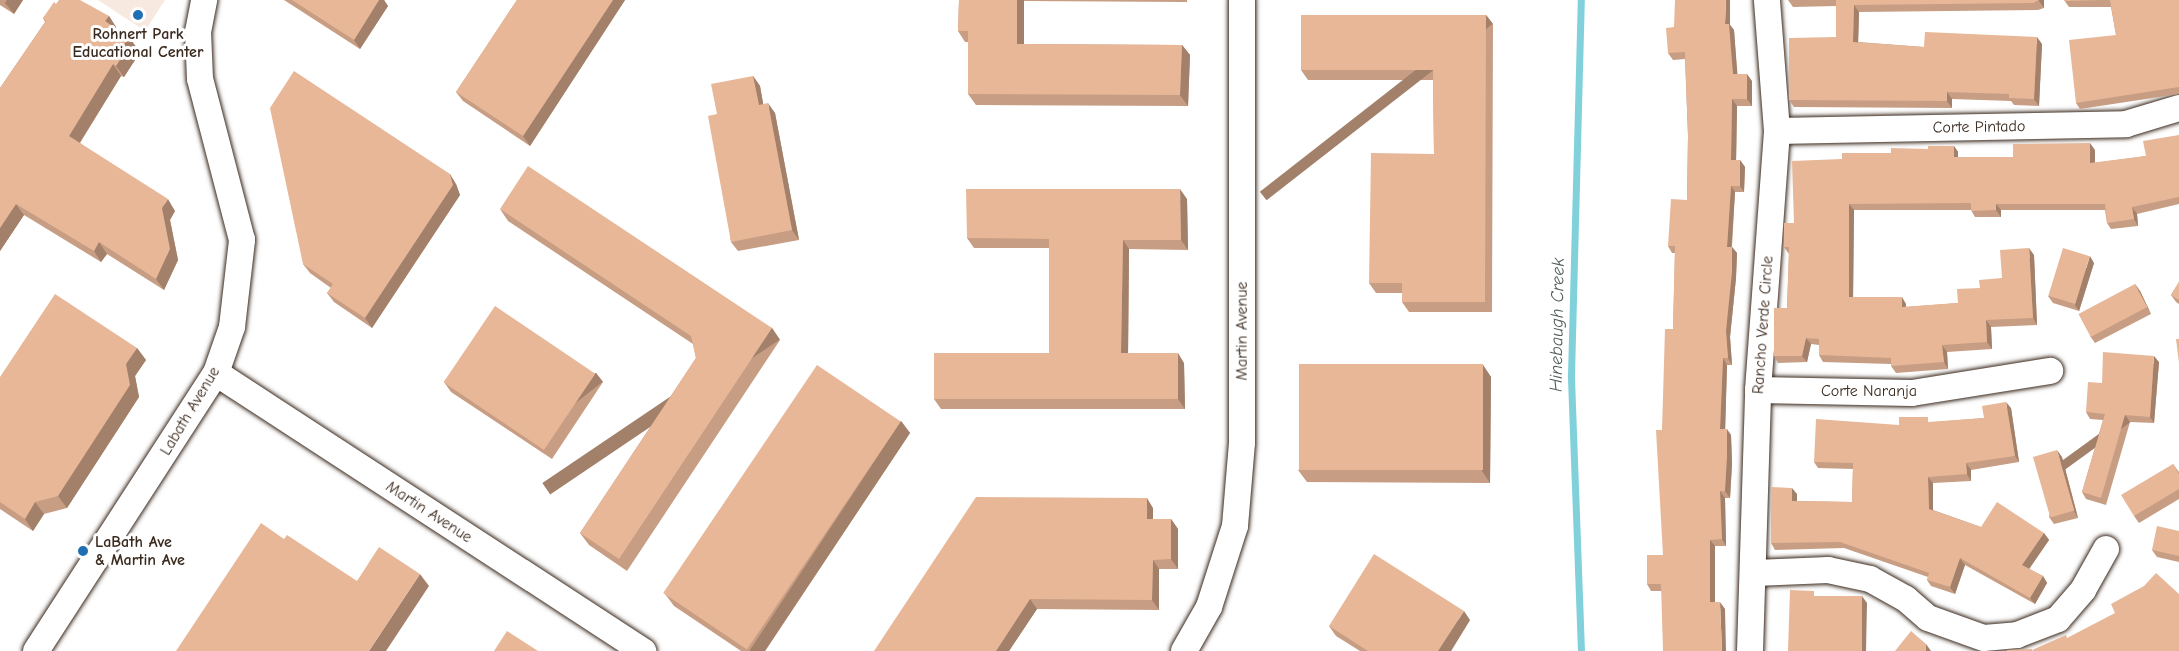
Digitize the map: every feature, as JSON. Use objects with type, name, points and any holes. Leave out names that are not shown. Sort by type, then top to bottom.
[{"type":"street","name":"Labath Avenue","points":[[36,651],[216,373],[232,327],[242,240],[200,79],[198,32],[204,0]]},
{"type":"street","name":"Martin Avenue","points":[[1184,651],[1205,616],[1235,526],[1242,443],[1242,0]]},
{"type":"street","name":"Rancho Verde Circle","points":[[1750,651],[1755,573],[1758,390],[1777,131],[1767,0]]},
{"type":"street","name":"Corte Pintado","points":[[1777,131],[2126,124],[2179,108]]},
{"type":"street","name":"Corte Naranja","points":[[1758,390],[1912,393],[2049,371]]},
{"type":"street","name":"Martin Avenue","points":[[216,373],[643,651]]},
{"type":"street","points":[[1755,573],[1828,570],[1870,579],[1906,599],[1928,618],[1984,638],[2017,635],[2058,619],[2083,590],[2106,549]]},
{"type":"shaded area","name":"Rohnert Park Educational Center","points":[[98,0],[165,0],[145,31]]},
{"type":"building","points":[[59,0],[80,0],[109,16],[105,21],[129,37],[123,46],[127,49],[116,66],[113,64],[69,136],[168,199],[162,208],[170,249],[156,279],[99,242],[94,251],[16,204],[0,228],[0,88],[46,21],[43,18],[54,2],[56,4]]},
{"type":"building","points":[[292,0],[379,0],[354,40]]},
{"type":"building","points":[[517,0],[613,0],[523,136],[456,92]]},
{"type":"building","points":[[959,0],[1017,0],[1017,44],[1182,45],[1180,95],[968,94],[968,31],[958,31]]},
{"type":"building","points":[[1675,0],[1726,0],[1725,24],[1729,24],[1733,74],[1747,74],[1747,99],[1732,99],[1731,160],[1740,160],[1740,186],[1731,186],[1727,247],[1732,247],[1732,272],[1726,331],[1728,358],[1723,358],[1720,429],[1727,429],[1727,457],[1725,491],[1720,491],[1722,539],[1710,540],[1710,602],[1720,602],[1722,651],[1663,651],[1661,584],[1647,584],[1647,555],[1663,555],[1656,430],[1662,430],[1665,329],[1673,329],[1675,246],[1668,246],[1671,199],[1687,200],[1688,136],[1685,52],[1668,53],[1666,28],[1674,27]]},
{"type":"building","points":[[1836,0],[2039,0],[2033,3],[1854,5],[1853,42],[1924,47],[1925,32],[2037,37],[2034,99],[2009,98],[2009,94],[1947,92],[1947,101],[1789,100],[1789,38],[1836,37]]},
{"type":"building","points":[[2110,0],[2179,0],[2179,87],[2076,103],[2069,40],[2116,35]]},
{"type":"building","points":[[1301,15],[1486,15],[1485,302],[1402,302],[1402,283],[1369,283],[1371,153],[1434,154],[1433,70],[1301,70]]},
{"type":"building","points":[[294,71],[450,174],[453,185],[365,318],[327,293],[333,284],[303,264],[270,108]]},
{"type":"building","points":[[753,76],[759,105],[768,103],[792,230],[731,242],[708,116],[717,114],[711,84]]},
{"type":"building","points":[[2179,135],[2179,197],[2132,207],[2134,219],[2107,223],[2105,204],[1996,204],[1996,210],[1971,211],[1971,203],[1849,204],[1849,297],[1902,297],[1902,307],[1958,303],[1957,289],[1980,288],[1979,280],[2002,278],[2000,250],[2029,248],[2033,318],[1986,320],[1987,342],[1942,345],[1944,362],[1891,366],[1891,358],[1819,355],[1819,339],[1806,338],[1802,356],[1774,356],[1774,308],[1787,308],[1789,247],[1784,247],[1784,223],[1794,223],[1792,161],[1842,159],[1842,153],[1891,153],[1891,148],[1928,149],[1928,146],[1954,146],[1954,157],[2013,157],[2013,144],[2090,143],[2090,163],[2146,156],[2143,141]]},
{"type":"building","points":[[528,166],[772,328],[619,559],[580,533],[696,358],[691,336],[500,209]]},
{"type":"building","points":[[966,189],[1180,189],[1181,240],[1123,240],[1121,353],[1178,353],[1178,399],[934,399],[934,353],[1049,353],[1049,239],[967,238]]},
{"type":"building","points":[[2063,248],[2090,256],[2075,304],[2048,296]]},
{"type":"building","points":[[2179,282],[2179,300],[2171,295]]},
{"type":"building","points":[[2135,284],[2147,307],[2091,337],[2078,314]]},
{"type":"building","points":[[55,294],[137,348],[126,364],[130,385],[58,496],[35,502],[25,519],[0,502],[0,377]]},
{"type":"building","points":[[495,306],[595,374],[544,450],[444,382]]},
{"type":"building","points":[[2176,339],[2179,339],[2179,363]]},
{"type":"building","points":[[2103,352],[2154,356],[2150,417],[2125,415],[2101,498],[2082,492],[2105,414],[2086,412],[2088,382],[2102,383]]},
{"type":"building","points":[[1299,364],[1483,364],[1483,470],[1299,470]]},
{"type":"building","points":[[817,365],[901,421],[747,649],[663,593]]},
{"type":"building","points":[[2006,402],[2015,456],[1966,463],[1967,474],[1928,477],[1929,509],[1981,527],[1997,502],[2044,533],[2022,565],[2043,576],[2030,598],[1960,558],[1950,587],[1927,580],[1929,573],[1840,542],[1771,543],[1771,487],[1792,488],[1792,501],[1852,502],[1853,463],[1814,462],[1816,419],[1899,425],[1899,417],[1928,417],[1928,422],[1984,418],[1982,406]]},
{"type":"building","points":[[2057,450],[2074,511],[2050,517],[2033,457]]},
{"type":"building","points":[[2173,464],[2179,474],[2179,489],[2134,516],[2121,495]]},
{"type":"building","points":[[976,497],[1147,498],[1147,519],[1171,519],[1171,559],[1153,560],[1152,600],[1030,599],[996,651],[874,651]]},
{"type":"building","points":[[261,523],[284,539],[287,535],[357,581],[379,547],[420,574],[369,651],[176,651]]},
{"type":"building","points":[[2157,526],[2179,531],[2179,556],[2152,550]]},
{"type":"building","points":[[1374,554],[1464,611],[1438,651],[1368,651],[1329,626]]},
{"type":"building","points":[[2156,573],[2179,594],[2179,651],[2032,650],[2066,635],[2067,638],[2115,613],[2111,604],[2144,586]]},
{"type":"building","points":[[1790,590],[1814,591],[1814,596],[1862,596],[1862,651],[1788,651]]},
{"type":"building","points":[[507,631],[538,651],[494,651]]},
{"type":"building","points":[[1911,631],[1926,644],[1926,651],[1895,651]]},
{"type":"building","points":[[2032,649],[2032,651],[2007,651],[2007,650]]},
{"type":"waterway","name":"Hinebaugh Creek","points":[[1581,0],[1571,375],[1581,651]]},
{"type":"place","name":"Rohnert Park Educational Center","points":[[138,15]]},
{"type":"place","name":"LaBath Ave & Martin Ave","points":[[83,551]]}]
